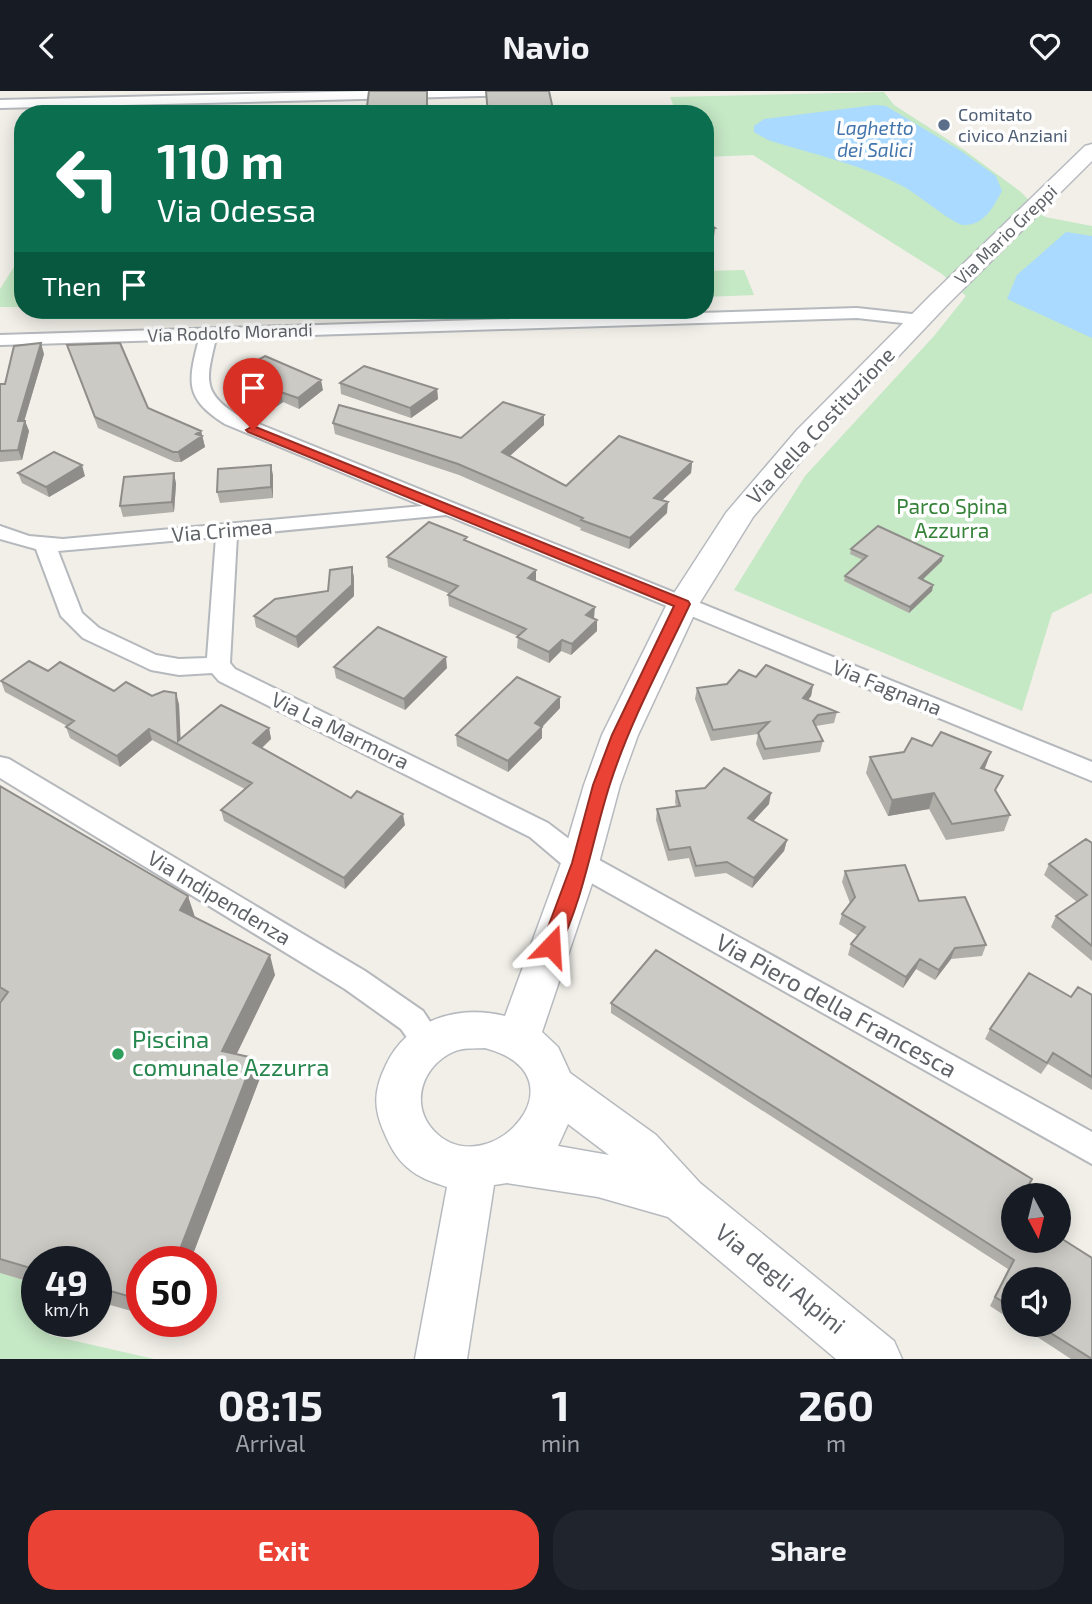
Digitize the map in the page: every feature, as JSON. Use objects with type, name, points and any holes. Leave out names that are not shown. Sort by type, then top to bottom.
[{"type":"main road","name":"Via Mario Greppi","points":[[920,320],[1092,151]]},
{"type":"main road","name":"Via della Costituzione","points":[[518,1038],[580,863],[602,785],[620,735],[683,604],[741,513],[763,486],[807,436],[920,320]]},
{"type":"main road","points":[[441,1359],[455,1289],[490,1165],[529,1146],[545,1125],[551,1107],[551,1086],[544,1064],[518,1038],[495,1030],[471,1028],[447,1034],[429,1043],[411,1060],[400,1080],[397,1105],[405,1133],[426,1155],[450,1166],[490,1165],[581,1170],[622,1178],[683,1199]]},
{"type":"main road","points":[[551,1086],[639,1150],[683,1199]]},
{"type":"main road","name":"Via degli Alpini","points":[[683,1199],[876,1359]]},
{"type":"street","points":[[0,103],[523,91]]},
{"type":"street","name":"Via Rodolfo Morandi","points":[[714,318],[857,313],[920,320]]},
{"type":"street","name":"Via Rodolfo Morandi","points":[[0,340],[672,319]]},
{"type":"street","name":"Via Fagnana","points":[[209,334],[199,391],[204,401],[216,411],[253,430],[1092,772]]},
{"type":"street","name":"Via Crimea","points":[[0,532],[26,542],[46,545],[228,531],[446,509]]},
{"type":"street","points":[[46,545],[72,616],[91,633],[151,662],[179,667],[218,665],[228,531]]},
{"type":"street","name":"Via La Marmora","points":[[218,665],[227,675],[539,830],[580,863]]},
{"type":"street","name":"Via Indipendenza","points":[[0,766],[355,980],[412,1020],[429,1043]]},
{"type":"street","name":"Via Piero della Francesca","points":[[580,863],[1092,1149]]},
{"type":"green space","name":"Parco Spina Azzurra","points":[[884,92],[894,105],[964,150],[1021,192],[1045,217],[1092,226],[1092,593],[1052,613],[1022,711],[734,590],[805,476],[934,336],[966,296],[942,274],[753,155],[714,157],[714,105],[673,105],[670,97]]},
{"type":"green space","points":[[14,267],[14,307],[0,307],[0,289]]},
{"type":"green space","points":[[744,270],[754,295],[714,297],[714,271]]},
{"type":"green space","points":[[0,1273],[21,1279],[21,1337],[58,1337],[154,1359],[0,1359]]},
{"type":"water","name":"Laghetto dei Salici","points":[[875,105],[886,106],[961,151],[996,176],[1002,191],[988,214],[978,222],[959,224],[891,180],[768,140],[754,132],[754,126],[764,119]]},
{"type":"water","points":[[1066,232],[1092,236],[1092,338],[1007,299],[1017,275]]},
{"type":"building","points":[[369,91],[427,91],[427,105],[367,105]]},
{"type":"building","points":[[486,91],[549,91],[552,105],[487,105]]},
{"type":"building","points":[[41,343],[18,421],[25,421],[18,450],[0,451],[0,384],[5,384],[14,346]]},
{"type":"building","points":[[120,343],[148,408],[201,431],[196,434],[202,436],[178,452],[173,452],[95,417],[67,345]]},
{"type":"building","points":[[265,356],[321,380],[298,398],[281,392],[274,396],[242,384],[252,378],[236,372]]},
{"type":"building","points":[[364,366],[437,389],[410,408],[340,383]]},
{"type":"building","points":[[503,402],[544,415],[502,452],[566,486],[619,436],[692,462],[654,498],[668,502],[630,538],[581,520],[583,518],[458,464],[333,423],[339,405],[461,438]]},
{"type":"building","points":[[54,452],[82,465],[46,487],[18,473]]},
{"type":"building","points":[[271,465],[271,487],[217,492],[218,469]]},
{"type":"building","points":[[174,473],[172,502],[120,506],[124,477]]},
{"type":"building","points":[[429,522],[536,570],[528,578],[595,607],[586,615],[597,620],[572,644],[562,640],[549,652],[517,637],[526,629],[448,595],[458,586],[387,557]]},
{"type":"building","points":[[878,526],[943,556],[919,578],[933,585],[910,607],[845,576],[867,556],[851,549]]},
{"type":"building","points":[[352,567],[352,585],[296,637],[254,616],[275,599],[328,591],[330,570]]},
{"type":"building","points":[[378,627],[446,657],[404,699],[334,667]]},
{"type":"building","points":[[29,661],[48,671],[60,662],[114,691],[126,682],[152,696],[164,691],[176,693],[178,741],[221,705],[269,728],[253,743],[351,798],[357,791],[403,814],[344,878],[221,810],[252,783],[149,729],[117,756],[66,727],[74,721],[1,681]]},
{"type":"building","points":[[766,665],[813,685],[803,698],[837,712],[818,715],[813,721],[823,741],[765,749],[758,733],[769,722],[713,730],[697,688],[727,684],[739,670],[756,677]]},
{"type":"building","points":[[517,677],[560,697],[535,723],[542,727],[508,761],[456,735]]},
{"type":"building","points":[[941,732],[991,752],[981,768],[1003,776],[995,790],[1010,815],[952,824],[934,793],[892,800],[870,757],[904,752],[912,738],[932,746]]},
{"type":"building","points":[[724,768],[771,793],[748,818],[787,840],[754,878],[727,862],[696,866],[690,847],[669,850],[657,809],[680,806],[676,791],[705,788]]},
{"type":"building","name":"Piscina comunale Azzurra","points":[[0,786],[188,896],[180,910],[270,955],[222,1051],[254,1058],[181,1246],[126,1246],[126,1295],[112,1292],[112,1246],[21,1246],[21,1265],[0,1259],[0,1003],[8,992],[0,987]]},
{"type":"building","points":[[1086,839],[1092,843],[1092,946],[1056,916],[1087,895],[1049,864]]},
{"type":"building","points":[[905,865],[919,901],[965,897],[986,945],[955,948],[939,970],[920,959],[906,977],[851,944],[865,927],[842,914],[855,897],[845,871]]},
{"type":"building","points":[[656,950],[1032,1179],[1030,1183],[1001,1183],[1001,1252],[611,1003]]},
{"type":"building","points":[[1029,973],[1071,997],[1078,987],[1092,995],[1092,1077],[1053,1053],[1047,1063],[990,1029]]},
{"type":"building","points":[[1071,1245],[1092,1258],[1092,1359],[1057,1337],[1071,1337],[1071,1267],[1010,1267],[1014,1260],[1003,1253],[1071,1253]]},
{"type":"building","points":[[1001,1285],[1001,1301],[995,1297]]},
{"type":"place","name":"Comitato civico Anziani","points":[[944,125]]},
{"type":"place","name":"Piscina comunale Azzurra","points":[[118,1054]]},
{"type":"route","points":[[253,430],[683,604],[620,735],[551,946]]}]
